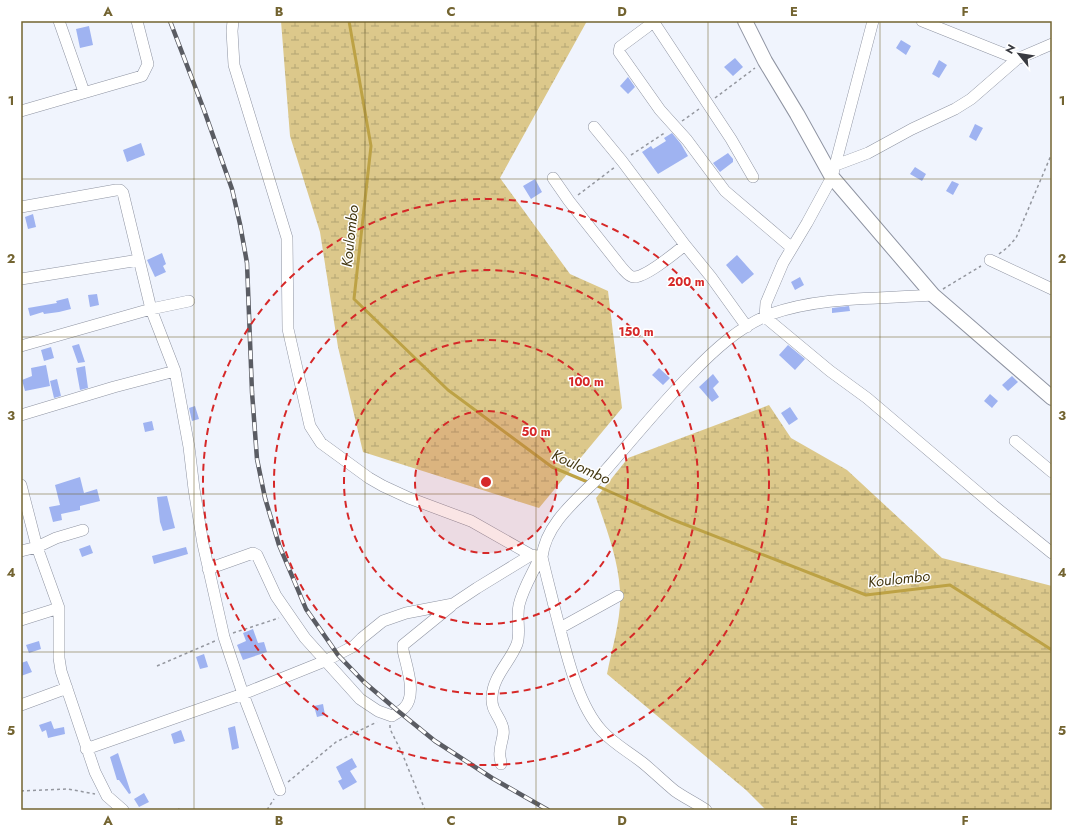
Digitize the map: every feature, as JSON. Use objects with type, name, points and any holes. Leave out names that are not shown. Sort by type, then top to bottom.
[{"type":"street","points":[[59,21],[84,92]]},
{"type":"street","points":[[21,111],[142,76],[148,64],[137,21]]},
{"type":"street","points":[[233,21],[232,31],[234,64],[287,238],[288,329],[310,426],[321,443],[369,478],[409,498],[471,521],[538,557],[574,678],[594,721],[602,731],[676,792],[706,810]]},
{"type":"street","points":[[753,177],[731,139],[653,21],[620,47],[618,51],[660,110],[676,126],[724,192],[792,248]]},
{"type":"street","points":[[744,21],[765,61],[834,171],[933,295],[1052,398]]},
{"type":"street","points":[[765,317],[766,303],[770,289],[834,171],[873,21]]},
{"type":"street","points":[[922,21],[1017,59]]},
{"type":"street","points":[[834,171],[912,129],[955,109],[971,99],[1017,59],[1052,44]]},
{"type":"street","points":[[594,127],[622,161],[685,245],[711,276],[747,327]]},
{"type":"street","points":[[553,178],[569,201],[622,268],[631,276],[634,277],[647,272],[685,245]]},
{"type":"street","points":[[21,207],[120,190],[124,193],[151,309],[175,371],[189,447],[196,505],[208,569],[224,637],[243,694],[280,790]]},
{"type":"street","points":[[21,279],[139,260]]},
{"type":"street","points":[[990,260],[1052,289]]},
{"type":"street","points":[[501,764],[500,752],[503,730],[502,724],[492,706],[492,696],[500,673],[516,644],[518,636],[517,617],[519,605],[538,557],[549,534],[572,503],[604,472],[654,412],[699,366],[730,338],[772,314],[820,302],[933,295]]},
{"type":"street","points":[[21,346],[151,309],[189,301]]},
{"type":"street","points":[[765,317],[830,371],[866,398],[1052,553]]},
{"type":"street","points":[[21,415],[114,387],[175,371]]},
{"type":"street","points":[[1015,441],[1052,472]]},
{"type":"street","points":[[21,485],[37,547],[59,608],[59,658],[61,671],[95,772],[107,796],[123,810]]},
{"type":"street","points":[[21,551],[37,547],[56,538],[83,530]]},
{"type":"street","points":[[208,569],[253,553],[257,555],[276,596],[305,638],[360,699],[378,711],[392,716],[405,708],[411,690],[403,650],[404,645],[453,604],[477,588],[538,557]]},
{"type":"street","points":[[560,628],[618,596]]},
{"type":"street","points":[[86,749],[243,694],[325,661],[354,646],[384,621],[406,613],[453,604]]},
{"type":"street","points":[[21,620],[59,608]]},
{"type":"street","points":[[21,705],[67,688]]},
{"type":"path","points":[[569,201],[622,161],[676,126],[765,61]]},
{"type":"path","points":[[933,295],[990,260],[1008,247],[1016,238],[1052,153]]},
{"type":"path","points":[[267,810],[280,790],[290,779],[336,742],[392,716]]},
{"type":"path","points":[[392,716],[390,729],[402,753],[425,810]]},
{"type":"path","points":[[21,791],[68,789],[107,796]]},
{"type":"green space","points":[[281,21],[587,21],[500,178],[570,274],[608,291],[622,408],[539,508],[363,452],[338,347],[320,232],[290,136]]},
{"type":"green space","points":[[769,405],[791,438],[847,470],[942,558],[1052,586],[1052,810],[766,810],[746,790],[607,674],[620,611],[620,590],[617,566],[596,498],[628,458]]},
{"type":"building","points":[[89,26],[93,45],[80,48],[76,29]]},
{"type":"building","points":[[901,40],[911,46],[906,55],[896,48]]},
{"type":"building","points":[[735,58],[743,67],[733,76],[724,67]]},
{"type":"building","points":[[939,60],[947,65],[939,78],[932,74]]},
{"type":"building","points":[[628,77],[635,87],[628,94],[620,86]]},
{"type":"building","points":[[975,124],[983,128],[976,141],[969,137]]},
{"type":"building","points":[[672,133],[688,156],[658,174],[642,152],[651,146],[653,149],[666,141],[664,138]]},
{"type":"building","points":[[141,143],[145,155],[127,162],[123,150]]},
{"type":"building","points":[[728,153],[733,159],[733,162],[720,172],[713,163]]},
{"type":"building","points":[[915,167],[926,174],[922,181],[910,174]]},
{"type":"building","points":[[535,179],[542,192],[531,199],[523,186]]},
{"type":"building","points":[[952,181],[959,184],[953,195],[946,191]]},
{"type":"building","points":[[33,214],[36,227],[28,229],[25,217]]},
{"type":"building","points":[[162,253],[166,264],[163,266],[166,272],[155,277],[147,260]]},
{"type":"building","points":[[737,255],[754,274],[742,284],[726,265]]},
{"type":"building","points":[[800,277],[804,285],[795,290],[791,282]]},
{"type":"building","points":[[97,294],[99,305],[90,307],[88,295]]},
{"type":"building","points":[[68,298],[71,309],[44,314],[43,312],[30,316],[28,308],[57,303],[56,301]]},
{"type":"building","points":[[849,306],[850,311],[832,313],[832,308]]},
{"type":"building","points":[[79,344],[85,362],[78,363],[72,346]]},
{"type":"building","points":[[788,345],[805,359],[795,370],[779,355]]},
{"type":"building","points":[[51,347],[54,358],[44,361],[41,350]]},
{"type":"building","points":[[46,365],[50,386],[25,391],[22,380],[32,376],[31,368]]},
{"type":"building","points":[[85,366],[88,388],[80,390],[76,368]]},
{"type":"building","points":[[659,368],[670,378],[663,385],[652,375]]},
{"type":"building","points":[[713,374],[719,382],[713,388],[719,397],[712,402],[699,387]]},
{"type":"building","points":[[1012,376],[1018,382],[1008,391],[1002,385]]},
{"type":"building","points":[[57,379],[61,396],[54,398],[50,381]]},
{"type":"building","points":[[990,394],[998,401],[992,408],[984,401]]},
{"type":"building","points":[[195,406],[199,419],[192,421],[189,408]]},
{"type":"building","points":[[790,407],[798,419],[789,425],[781,413]]},
{"type":"building","points":[[152,421],[154,430],[145,432],[143,423]]},
{"type":"building","points":[[80,477],[84,493],[97,489],[100,501],[80,506],[80,510],[61,514],[62,520],[53,522],[49,507],[60,505],[55,485]]},
{"type":"building","points":[[167,496],[175,528],[163,531],[160,522],[157,497]]},
{"type":"building","points":[[90,545],[93,553],[82,557],[79,549]]},
{"type":"building","points":[[186,547],[188,554],[154,564],[152,556]]},
{"type":"building","points":[[253,629],[258,643],[264,642],[267,652],[243,660],[237,645],[246,641],[243,633]]},
{"type":"building","points":[[39,641],[41,649],[29,653],[26,645]]},
{"type":"building","points":[[204,654],[208,667],[200,669],[196,657]]},
{"type":"building","points":[[27,661],[32,672],[21,676],[21,663]]},
{"type":"building","points":[[323,704],[325,715],[317,717],[314,706]]},
{"type":"building","points":[[51,721],[54,729],[64,727],[65,734],[48,738],[46,730],[42,732],[39,725]]},
{"type":"building","points":[[235,726],[239,748],[232,750],[228,728]]},
{"type":"building","points":[[181,730],[185,741],[174,744],[171,734]]},
{"type":"building","points":[[118,753],[131,793],[129,794],[119,780],[117,780],[110,757]]},
{"type":"building","points":[[352,758],[357,767],[350,771],[357,782],[343,790],[338,781],[342,779],[336,767]]},
{"type":"building","points":[[144,793],[149,802],[139,807],[134,799]]},
{"type":"waterway","name":"Koulombo","points":[[349,21],[371,146],[354,299],[448,390],[552,467],[590,483]]},
{"type":"waterway","name":"Koulombo","points":[[595,485],[671,519],[866,595],[950,585],[1052,650]]},
{"type":"railway","points":[[170,21],[232,189],[247,263],[252,392],[257,459],[265,498],[279,545],[306,609],[338,655],[364,682],[398,711],[435,741],[492,778],[548,810]]}]
